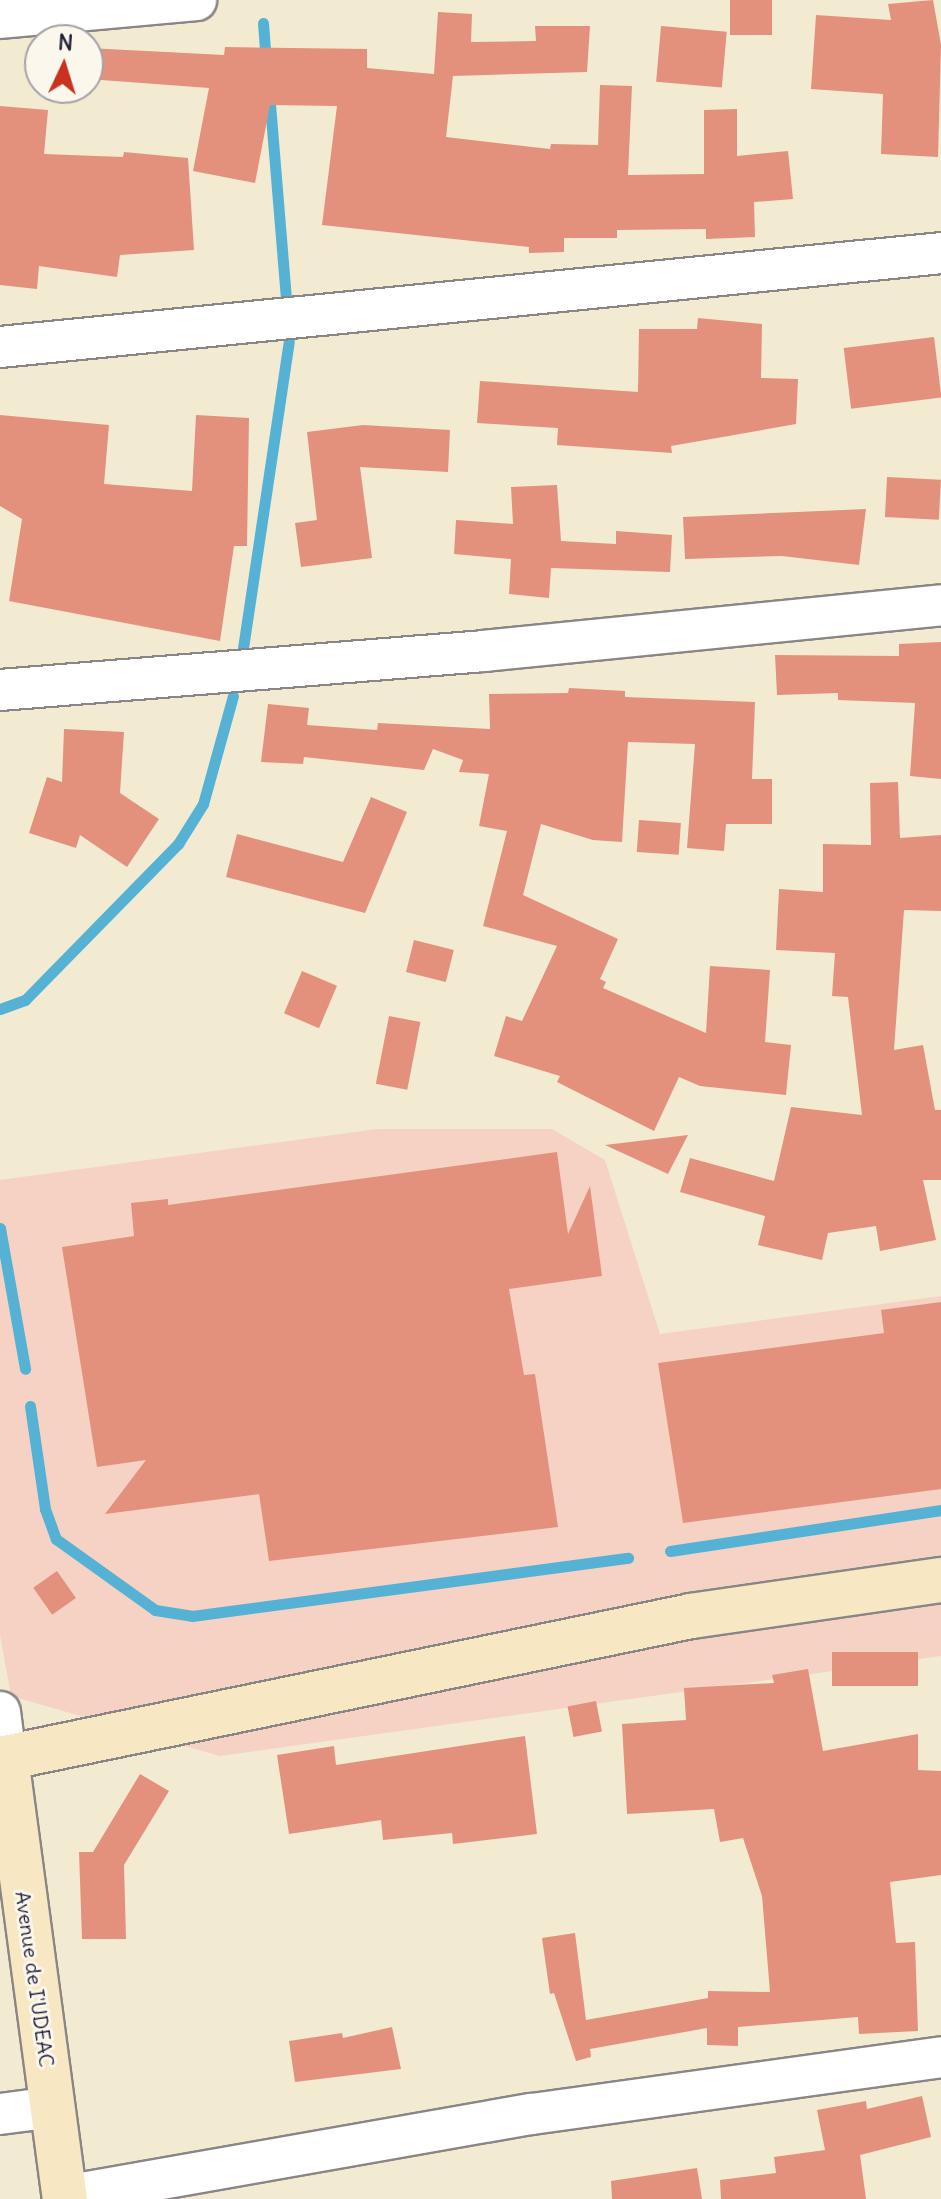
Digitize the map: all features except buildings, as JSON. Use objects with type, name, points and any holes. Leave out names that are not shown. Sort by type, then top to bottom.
[{"type":"main road","points":[[3,1758],[691,1616],[941,1580]]},
{"type":"main road","name":"Avenue de I'UDEAC","points":[[3,1758],[65,2197]]},
{"type":"street","points":[[0,18],[196,0]]},
{"type":"street","points":[[0,347],[941,253]]},
{"type":"street","points":[[0,690],[483,651],[941,605]]},
{"type":"street","points":[[0,1712],[3,1758]]},
{"type":"street","points":[[65,2197],[532,2114],[941,2057]]},
{"type":"street","points":[[0,2114],[53,2107]]},
{"type":"shaded area","points":[[377,1129],[552,1129],[605,1160],[660,1334],[941,1296],[941,1656],[220,1756],[11,1696],[0,1635],[0,1180]]},
{"type":"waterway","points":[[263,23],[266,63]]},
{"type":"waterway","points":[[269,92],[286,300]]},
{"type":"waterway","points":[[243,648],[289,341]]},
{"type":"waterway","points":[[0,1009],[25,1000],[178,844],[203,804],[233,696]]},
{"type":"waterway","points":[[0,1228],[25,1369]]},
{"type":"waterway","points":[[30,1406],[45,1509],[56,1539],[155,1610],[192,1616],[628,1558]]},
{"type":"waterway","points":[[670,1551],[941,1510]]}]
